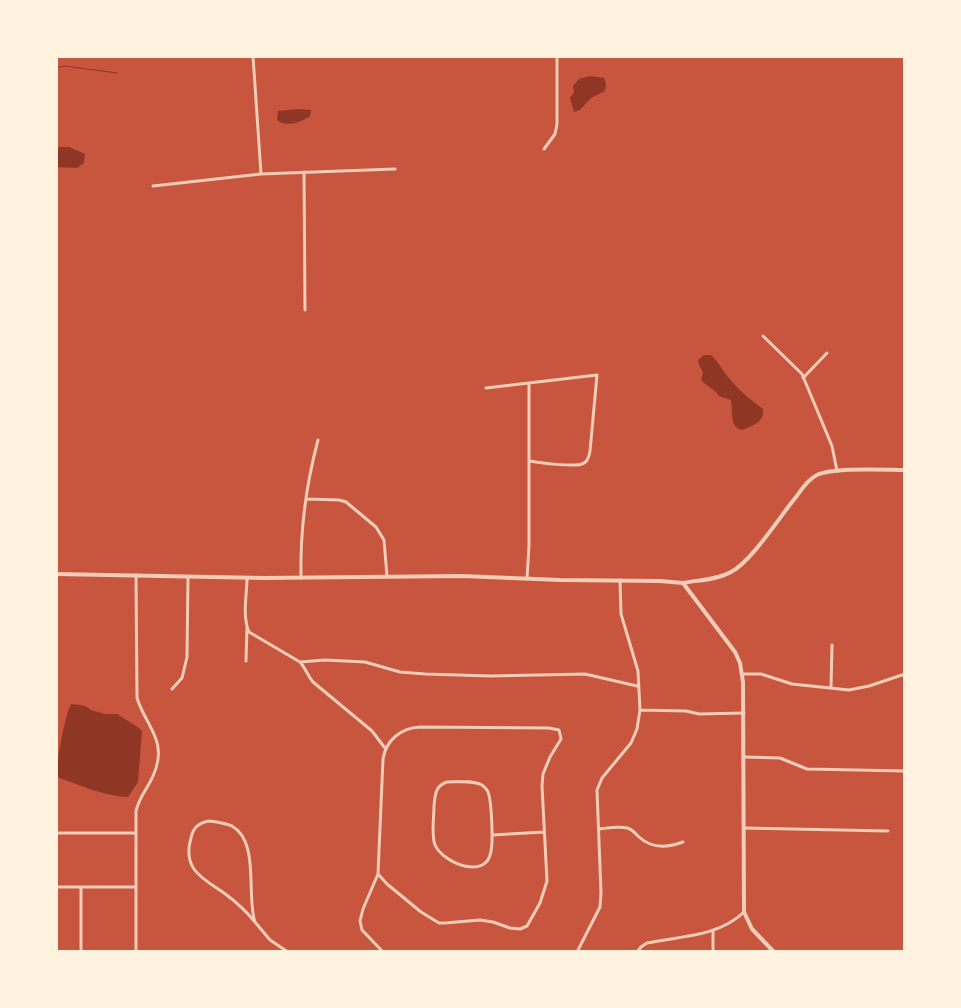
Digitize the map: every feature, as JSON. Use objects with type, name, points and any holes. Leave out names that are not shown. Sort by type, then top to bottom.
[{"type":"street","points":[[252,56],[261,174]]},
{"type":"street","points":[[544,150],[555,134],[557,124],[558,56]]},
{"type":"street","points":[[153,186],[261,174],[395,169]]},
{"type":"street","points":[[304,172],[305,310]]},
{"type":"street","points":[[763,336],[802,374],[832,446],[836,471]]},
{"type":"street","points":[[803,378],[827,353]]},
{"type":"street","points":[[486,388],[597,375],[590,451],[587,460],[581,465],[530,461]]},
{"type":"street","points":[[527,580],[530,461],[529,383]]},
{"type":"street","points":[[301,578],[302,530],[312,463],[318,440]]},
{"type":"street","points":[[56,574],[247,578],[462,576],[527,580],[660,580],[683,583],[722,576],[734,571],[748,558],[811,479],[821,473],[905,470]]},
{"type":"street","points":[[307,500],[346,502],[376,527],[384,540],[387,576]]},
{"type":"street","points":[[136,575],[137,698],[143,714],[150,722],[157,738],[158,752],[158,760],[152,778],[138,802],[135,833],[136,952]]},
{"type":"street","points":[[172,689],[182,678],[187,657],[188,576]]},
{"type":"street","points":[[246,661],[247,578]]},
{"type":"street","points":[[577,952],[600,907],[597,798],[599,784],[631,743],[637,729],[640,710],[637,686],[638,671],[621,614],[620,580]]},
{"type":"street","points":[[683,583],[735,652],[740,663],[744,713],[744,912],[752,929],[774,952]]},
{"type":"street","points":[[247,626],[249,632],[300,662],[306,670],[308,677],[372,731],[385,748]]},
{"type":"street","points":[[831,688],[832,645]]},
{"type":"street","points":[[300,662],[325,660],[365,662],[390,670],[425,674],[490,676],[585,674],[637,686]]},
{"type":"street","points":[[742,674],[766,675],[792,684],[855,690],[905,674]]},
{"type":"street","points":[[640,710],[686,711],[699,714],[744,713]]},
{"type":"street","points":[[378,874],[387,884],[421,912],[439,923],[486,920],[510,928],[520,929],[527,926],[545,890],[547,869],[542,786],[543,774],[550,757],[562,739],[559,730],[549,728],[413,728],[397,735],[385,748],[378,874],[360,921],[362,930],[383,952]]},
{"type":"street","points":[[744,757],[780,758],[807,769],[905,771]]},
{"type":"street","points":[[447,782],[474,783],[484,786],[490,796],[492,835],[490,856],[482,865],[470,868],[440,853],[433,835],[435,796],[439,787],[447,782]]},
{"type":"street","points":[[255,922],[250,895],[247,844],[238,830],[224,823],[209,820],[202,822],[197,825],[190,840],[189,853],[194,870],[204,880],[234,901],[270,940],[288,952]]},
{"type":"street","points":[[599,829],[627,828],[646,842],[657,847],[674,846],[683,842]]},
{"type":"street","points":[[744,828],[888,830]]},
{"type":"street","points":[[492,835],[544,832]]},
{"type":"street","points":[[56,833],[135,833]]},
{"type":"street","points":[[56,887],[135,887]]},
{"type":"street","points":[[81,887],[81,952]]},
{"type":"street","points":[[637,952],[647,943],[713,931],[744,912]]},
{"type":"street","points":[[713,931],[713,952]]},
{"type":"shaded area","points":[[590,76],[604,78],[606,83],[605,91],[591,98],[580,110],[574,112],[570,98],[574,92],[573,86],[579,79]]},
{"type":"shaded area","points":[[311,110],[310,116],[289,124],[277,120],[278,111]]},
{"type":"shaded area","points":[[59,147],[69,147],[85,154],[84,163],[77,168],[56,167],[56,150]]},
{"type":"shaded area","points":[[704,355],[711,355],[736,386],[763,409],[762,417],[757,423],[742,430],[735,426],[732,418],[731,400],[719,396],[701,380],[703,372],[698,360]]},
{"type":"shaded area","points":[[71,704],[81,705],[105,714],[117,714],[142,731],[138,782],[128,797],[101,792],[56,777],[61,740]]},
{"type":"waterway","points":[[56,68],[65,66],[117,73]]}]
